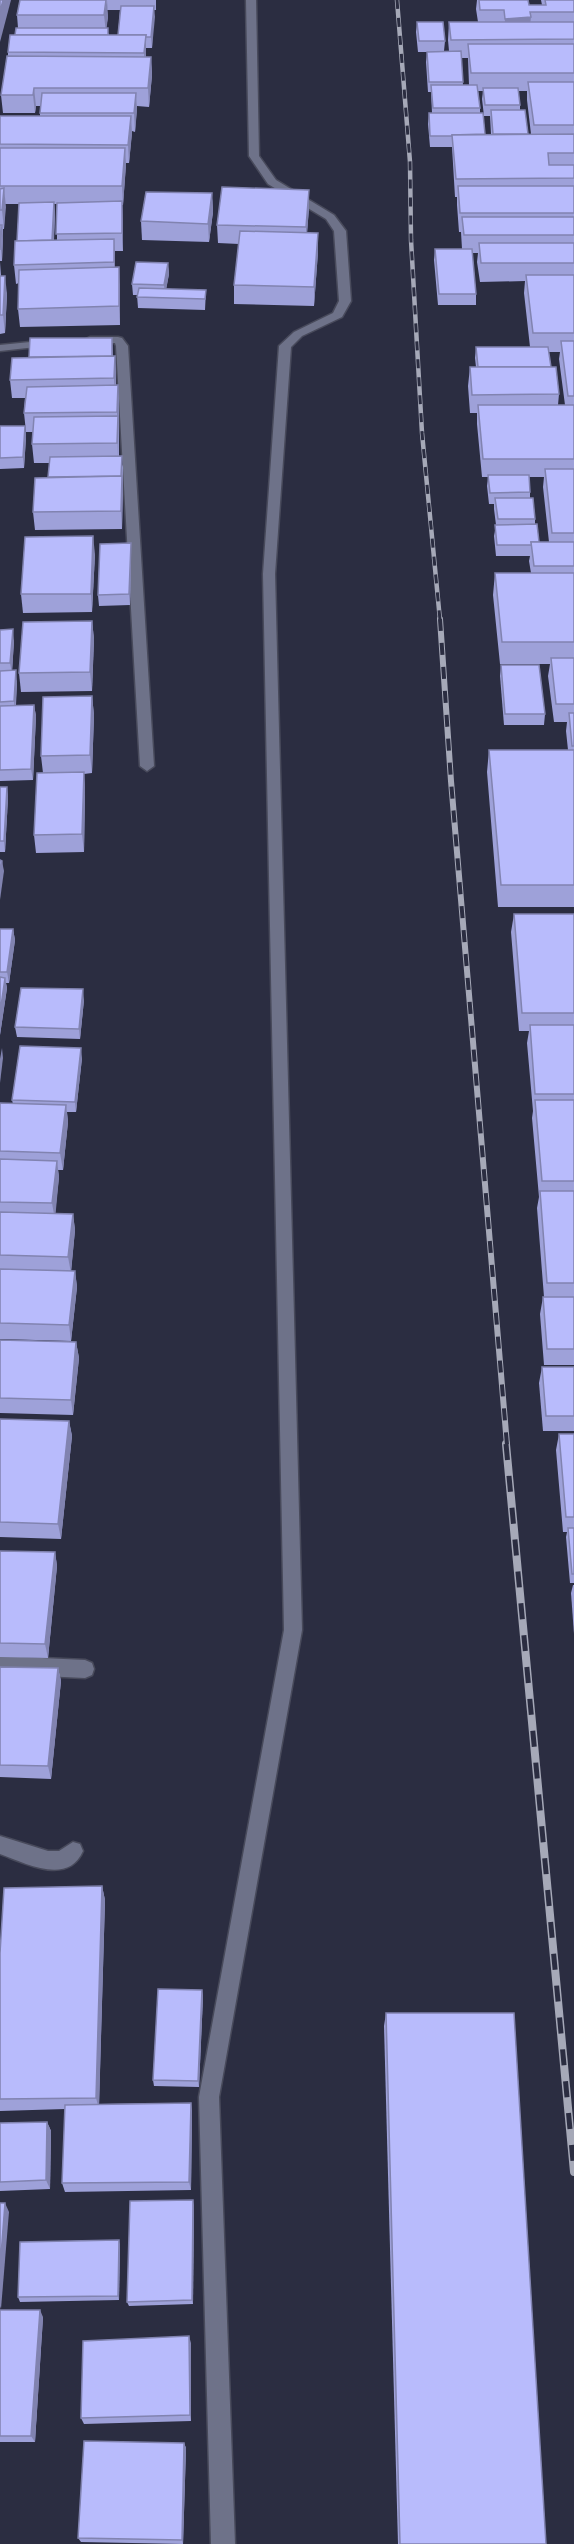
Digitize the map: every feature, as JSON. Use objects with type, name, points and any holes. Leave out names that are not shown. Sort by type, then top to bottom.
[{"type":"street","points":[[223,2544],[209,2097],[293,1630],[269,574],[285,346],[298,334],[338,315],[345,301],[340,231],[330,217],[272,182],[254,156],[251,0]]},
{"type":"street","points":[[0,348],[73,341],[118,340],[122,346],[147,766]]},
{"type":"street","points":[[0,1665],[85,1669]]},
{"type":"street","points":[[0,1845],[48,1861],[63,1860],[73,1851]]},
{"type":"building","points":[[20,0],[106,0],[104,15],[17,15]]},
{"type":"building","points":[[479,0],[528,0],[529,5],[546,5],[545,0],[574,0],[574,12],[530,12],[531,17],[505,19],[504,10],[480,10]]},
{"type":"building","points":[[121,6],[154,6],[151,37],[118,35]]},
{"type":"building","points":[[417,22],[443,22],[445,41],[419,41]]},
{"type":"building","points":[[449,22],[574,22],[574,39],[451,40]]},
{"type":"building","points":[[16,28],[108,28],[108,35],[15,35]]},
{"type":"building","points":[[10,35],[146,35],[144,53],[8,52]]},
{"type":"building","points":[[468,44],[574,44],[574,73],[471,73]]},
{"type":"building","points":[[461,51],[463,82],[429,82],[427,52]]},
{"type":"building","points":[[7,56],[151,57],[148,88],[34,88],[33,95],[1,95]]},
{"type":"building","points":[[528,82],[574,82],[574,125],[534,125]]},
{"type":"building","points":[[431,85],[477,85],[480,108],[433,108]]},
{"type":"building","points":[[483,88],[518,88],[520,105],[485,105]]},
{"type":"building","points":[[42,93],[136,93],[134,113],[40,113]]},
{"type":"building","points":[[491,110],[525,110],[528,134],[493,134]]},
{"type":"building","points":[[429,113],[483,113],[485,134],[430,136]]},
{"type":"building","points":[[0,116],[131,116],[128,145],[0,144]]},
{"type":"building","points":[[574,134],[574,153],[548,153],[549,165],[574,165],[574,178],[456,179],[452,135]]},
{"type":"building","points":[[0,148],[125,148],[122,186],[0,186]]},
{"type":"building","points":[[458,186],[574,186],[574,213],[460,213]]},
{"type":"building","points":[[222,187],[309,190],[306,227],[217,225]]},
{"type":"building","points":[[4,188],[2,210],[0,210],[0,189]]},
{"type":"building","points":[[146,192],[212,193],[208,224],[141,221]]},
{"type":"building","points":[[122,201],[122,233],[56,234],[57,203]]},
{"type":"building","points":[[54,202],[52,240],[17,241],[19,203]]},
{"type":"building","points":[[462,217],[574,217],[574,235],[464,235]]},
{"type":"building","points":[[0,225],[2,225],[0,250]]},
{"type":"building","points":[[240,231],[318,233],[314,287],[234,285]]},
{"type":"building","points":[[114,239],[114,262],[14,265],[15,241]]},
{"type":"building","points":[[479,243],[574,243],[574,263],[481,263]]},
{"type":"building","points":[[435,249],[472,249],[476,294],[439,294]]},
{"type":"building","points":[[136,262],[168,263],[164,285],[132,284]]},
{"type":"building","points":[[119,267],[119,306],[18,309],[19,270]]},
{"type":"building","points":[[526,275],[574,275],[574,333],[533,333]]},
{"type":"building","points":[[0,276],[5,276],[3,315],[0,315]]},
{"type":"building","points":[[139,288],[206,290],[205,299],[137,297]]},
{"type":"building","points":[[30,338],[112,338],[112,356],[29,357]]},
{"type":"building","points":[[561,341],[574,341],[574,396],[568,396]]},
{"type":"building","points":[[476,347],[548,347],[551,367],[478,367]]},
{"type":"building","points":[[115,356],[114,378],[10,380],[12,358]]},
{"type":"building","points":[[470,367],[556,367],[559,394],[472,395]]},
{"type":"building","points":[[118,385],[117,412],[24,413],[27,387]]},
{"type":"building","points":[[478,405],[574,405],[574,459],[483,459]]},
{"type":"building","points":[[118,416],[117,443],[32,444],[34,417]]},
{"type":"building","points":[[0,426],[25,426],[23,457],[0,458]]},
{"type":"building","points":[[122,456],[121,476],[48,477],[50,457]]},
{"type":"building","points":[[545,469],[574,469],[574,533],[552,533]]},
{"type":"building","points":[[488,475],[529,475],[530,492],[490,493]]},
{"type":"building","points":[[122,476],[121,511],[33,512],[35,478]]},
{"type":"building","points":[[495,498],[533,498],[535,519],[498,519]]},
{"type":"building","points":[[537,524],[539,542],[531,542],[532,545],[497,545],[495,525]]},
{"type":"building","points":[[93,536],[91,594],[21,594],[25,537]]},
{"type":"building","points":[[531,542],[574,542],[574,566],[534,566]]},
{"type":"building","points":[[131,543],[129,594],[98,595],[100,544]]},
{"type":"building","points":[[495,573],[574,573],[574,642],[502,642]]},
{"type":"building","points":[[92,621],[90,672],[19,673],[23,622]]},
{"type":"building","points":[[13,629],[10,663],[0,663],[0,630]]},
{"type":"building","points":[[551,658],[574,658],[574,704],[556,704]]},
{"type":"building","points":[[501,665],[539,665],[545,714],[505,714]]},
{"type":"building","points":[[16,670],[14,701],[0,702],[0,671]]},
{"type":"building","points":[[92,696],[90,755],[41,756],[43,697]]},
{"type":"building","points":[[34,705],[31,769],[0,770],[0,706]]},
{"type":"building","points":[[569,713],[574,713],[574,746],[572,746]]},
{"type":"building","points":[[489,750],[574,750],[574,885],[501,885]]},
{"type":"building","points":[[84,772],[82,834],[34,835],[37,773]]},
{"type":"building","points":[[0,787],[7,787],[4,841],[0,841]]},
{"type":"building","points":[[514,914],[574,914],[574,1013],[522,1013]]},
{"type":"building","points":[[0,929],[13,929],[7,972],[0,972]]},
{"type":"building","points":[[0,977],[5,978],[0,1013]]},
{"type":"building","points":[[21,988],[83,989],[79,1029],[15,1027]]},
{"type":"building","points":[[530,1025],[574,1025],[574,1094],[535,1094]]},
{"type":"building","points":[[20,1046],[81,1048],[75,1102],[12,1100]]},
{"type":"building","points":[[535,1100],[574,1100],[574,1181],[542,1181]]},
{"type":"building","points":[[0,1103],[66,1105],[60,1153],[0,1151]]},
{"type":"building","points":[[0,1159],[57,1161],[52,1203],[0,1202]]},
{"type":"building","points":[[540,1191],[574,1191],[574,1283],[547,1283]]},
{"type":"building","points":[[0,1212],[73,1214],[68,1257],[0,1255]]},
{"type":"building","points":[[0,1269],[75,1271],[69,1325],[0,1323]]},
{"type":"building","points":[[543,1297],[574,1297],[574,1349],[547,1349]]},
{"type":"building","points":[[0,1340],[76,1342],[71,1400],[0,1398]]},
{"type":"building","points":[[542,1367],[574,1367],[574,1416],[546,1416]]},
{"type":"building","points":[[0,1419],[69,1421],[58,1524],[0,1522]]},
{"type":"building","points":[[559,1434],[574,1434],[574,1517],[566,1517]]},
{"type":"building","points":[[568,1528],[574,1528],[574,1574],[572,1574]]},
{"type":"building","points":[[0,1551],[55,1552],[45,1644],[0,1643]]},
{"type":"building","points":[[0,1667],[58,1668],[48,1766],[0,1765]]},
{"type":"building","points":[[102,1886],[96,2098],[0,2099],[0,1953],[4,1888]]},
{"type":"building","points":[[158,1989],[202,1990],[198,2081],[153,2080]]},
{"type":"building","points":[[386,2013],[514,2013],[546,2544],[400,2544]]},
{"type":"building","points":[[191,2103],[189,2182],[62,2183],[65,2105]]},
{"type":"building","points":[[47,2122],[46,2180],[0,2182],[0,2123]]},
{"type":"building","points":[[193,2200],[192,2300],[127,2302],[130,2201]]},
{"type":"building","points":[[0,2203],[5,2203],[0,2269]]},
{"type":"building","points":[[119,2240],[118,2296],[18,2297],[20,2242]]},
{"type":"building","points":[[0,2310],[40,2310],[31,2436],[0,2436]]},
{"type":"building","points":[[189,2336],[190,2415],[81,2418],[83,2341]]},
{"type":"building","points":[[84,2441],[184,2443],[182,2540],[78,2538]]},
{"type":"railway","points":[[397,0],[410,162],[411,240],[422,433],[440,620]]},
{"type":"railway","points":[[440,619],[451,781],[507,1445]]},
{"type":"railway","points":[[506,1444],[574,2172]]}]
